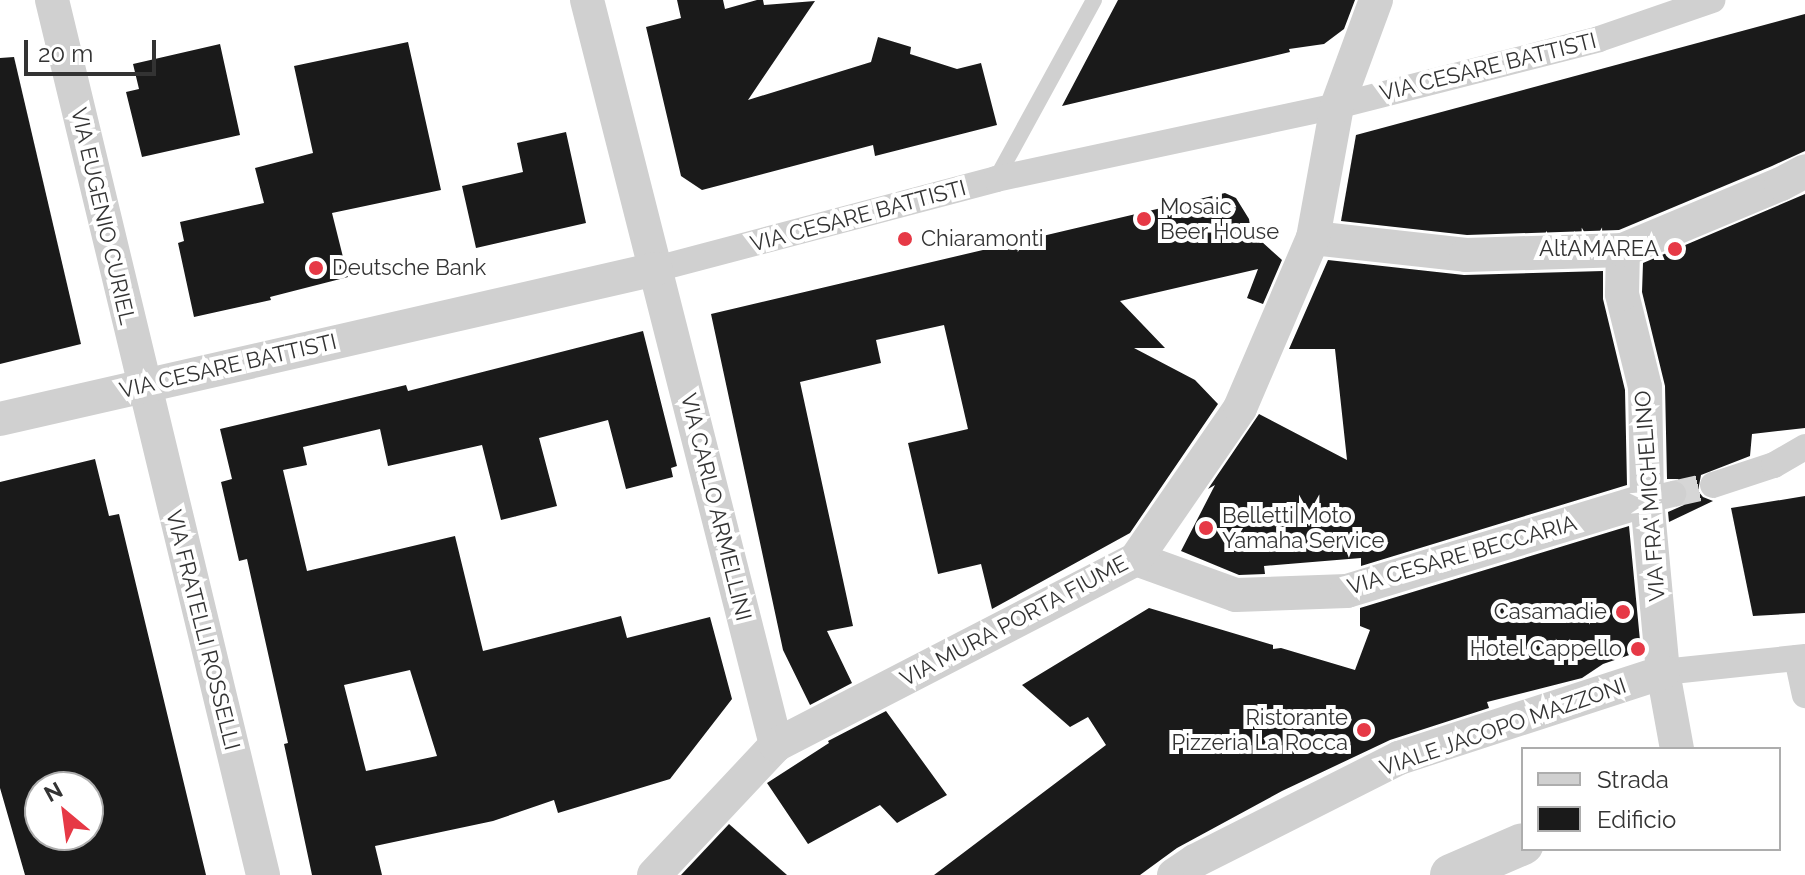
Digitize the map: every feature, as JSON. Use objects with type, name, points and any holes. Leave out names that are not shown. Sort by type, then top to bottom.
[{"type":"street","name":"VIA EUGENIO CURIEL","points":[[52,0],[143,386]]},
{"type":"street","name":"VIA CARLO ARMELLINI","points":[[587,0],[776,745]]},
{"type":"street","name":"VIA MURA PORTA FIUME","points":[[654,875],[776,745],[1136,559],[1240,408],[1313,238],[1337,106],[1376,0]]},
{"type":"street","name":"VIA CESARE BATTISTI","points":[[0,419],[656,269],[996,179],[1337,106],[1599,39],[1712,0]]},
{"type":"street","points":[[1313,238],[1466,255],[1623,250],[1805,171]]},
{"type":"street","name":"VIA FRA' MICHELINO","points":[[1623,250],[1622,294],[1645,387],[1660,497],[1663,672],[1677,747]]},
{"type":"street","name":"VIA FRATELLI ROSSELLI","points":[[143,386],[263,875]]},
{"type":"street","points":[[1713,485],[1774,465],[1805,447]]},
{"type":"street","name":"VIA CESARE BECCARIA","points":[[1136,559],[1236,595],[1347,591],[1660,497]]},
{"type":"street","points":[[1663,672],[1801,658],[1805,695]]},
{"type":"street","name":"VIALE JACOPO MAZZONI","points":[[1174,875],[1195,861],[1399,758],[1663,672]]},
{"type":"street","points":[[1451,875],[1521,845]]},
{"type":"lane","points":[[996,179],[1094,0]]},
{"type":"building","points":[[677,0],[723,0],[725,9],[757,0],[763,0],[764,5],[815,1],[748,100],[871,62],[878,37],[911,47],[910,54],[957,69],[981,63],[997,125],[875,156],[873,145],[702,190],[681,176],[646,27],[681,18]]},
{"type":"building","points":[[1118,0],[1355,0],[1344,29],[1324,44],[1289,49],[1290,52],[1062,106]]},
{"type":"building","points":[[1805,14],[1805,151],[1772,166],[1619,230],[1467,235],[1341,221],[1356,135]]},
{"type":"building","points":[[408,42],[441,190],[332,213],[348,277],[270,297],[271,300],[194,317],[178,243],[184,241],[180,222],[264,203],[255,168],[313,153],[294,66]]},
{"type":"building","points":[[220,44],[240,135],[142,157],[126,92],[139,89],[133,64]]},
{"type":"building","points":[[14,57],[81,344],[0,364],[0,58]]},
{"type":"building","points":[[566,132],[586,223],[476,248],[462,186],[523,172],[517,143]]},
{"type":"building","points":[[1225,193],[1236,198],[1249,219],[1251,232],[1282,260],[1263,304],[1247,298],[1258,269],[1120,301],[1165,348],[1134,348],[1195,380],[1218,404],[1130,533],[992,609],[981,564],[938,574],[908,443],[968,429],[944,325],[876,340],[881,363],[800,382],[853,626],[827,631],[852,683],[810,705],[783,650],[711,314]]},
{"type":"building","points":[[1805,194],[1805,428],[1752,434],[1750,456],[1701,475],[1698,491],[1713,501],[1669,522],[1668,512],[1684,505],[1689,491],[1678,479],[1667,479],[1665,386],[1642,292],[1643,263]]},
{"type":"building","points":[[1328,260],[1464,275],[1603,271],[1603,299],[1625,390],[1627,485],[1361,566],[1361,558],[1264,566],[1265,574],[1239,575],[1181,551],[1215,485],[1208,489],[1259,414],[1347,460],[1335,349],[1289,349]]},
{"type":"building","points":[[643,331],[677,466],[671,468],[673,477],[626,489],[608,420],[539,438],[557,506],[501,520],[482,445],[388,466],[380,429],[303,447],[307,465],[283,470],[307,571],[455,536],[483,651],[621,616],[627,638],[710,617],[732,699],[670,779],[558,813],[554,800],[493,821],[375,846],[382,875],[312,875],[284,744],[288,743],[247,559],[239,561],[221,482],[232,479],[220,429],[406,385],[408,391]],"holes":[[[410,670],[437,756],[366,771],[344,685]]]},
{"type":"building","points":[[95,459],[109,516],[119,514],[206,875],[25,875],[0,788],[0,482]]},
{"type":"building","points":[[1805,496],[1805,613],[1753,616],[1731,508]]},
{"type":"building","points":[[1629,526],[1641,651],[1603,664],[1582,678],[1487,702],[1489,708],[1390,740],[1282,791],[1177,848],[1140,875],[934,875],[1106,745],[1088,717],[1070,727],[1022,685],[1149,608],[1273,645],[1273,649],[1281,648],[1355,670],[1370,630],[1360,626],[1360,608]]},
{"type":"building","points":[[886,711],[947,795],[897,823],[880,805],[808,844],[767,783],[828,741]]},
{"type":"building","points":[[729,824],[787,875],[681,875]]},
{"type":"tunnel","points":[[1673,494],[1713,485]]},
{"type":"place","name":"Mosaic Beer House","points":[[1144,219]]},
{"type":"place","name":"Chiaramonti","points":[[905,239]]},
{"type":"place","name":"AltAMAREA","points":[[1675,249]]},
{"type":"place","name":"Deutsche Bank","points":[[316,268]]},
{"type":"place","name":"Belletti Moto Yamaha Service","points":[[1206,528]]},
{"type":"place","name":"Casamadie","points":[[1623,612]]},
{"type":"place","name":"Hotel Cappello","points":[[1638,649]]},
{"type":"place","name":"Ristorante Pizzeria La Rocca","points":[[1364,730]]}]
